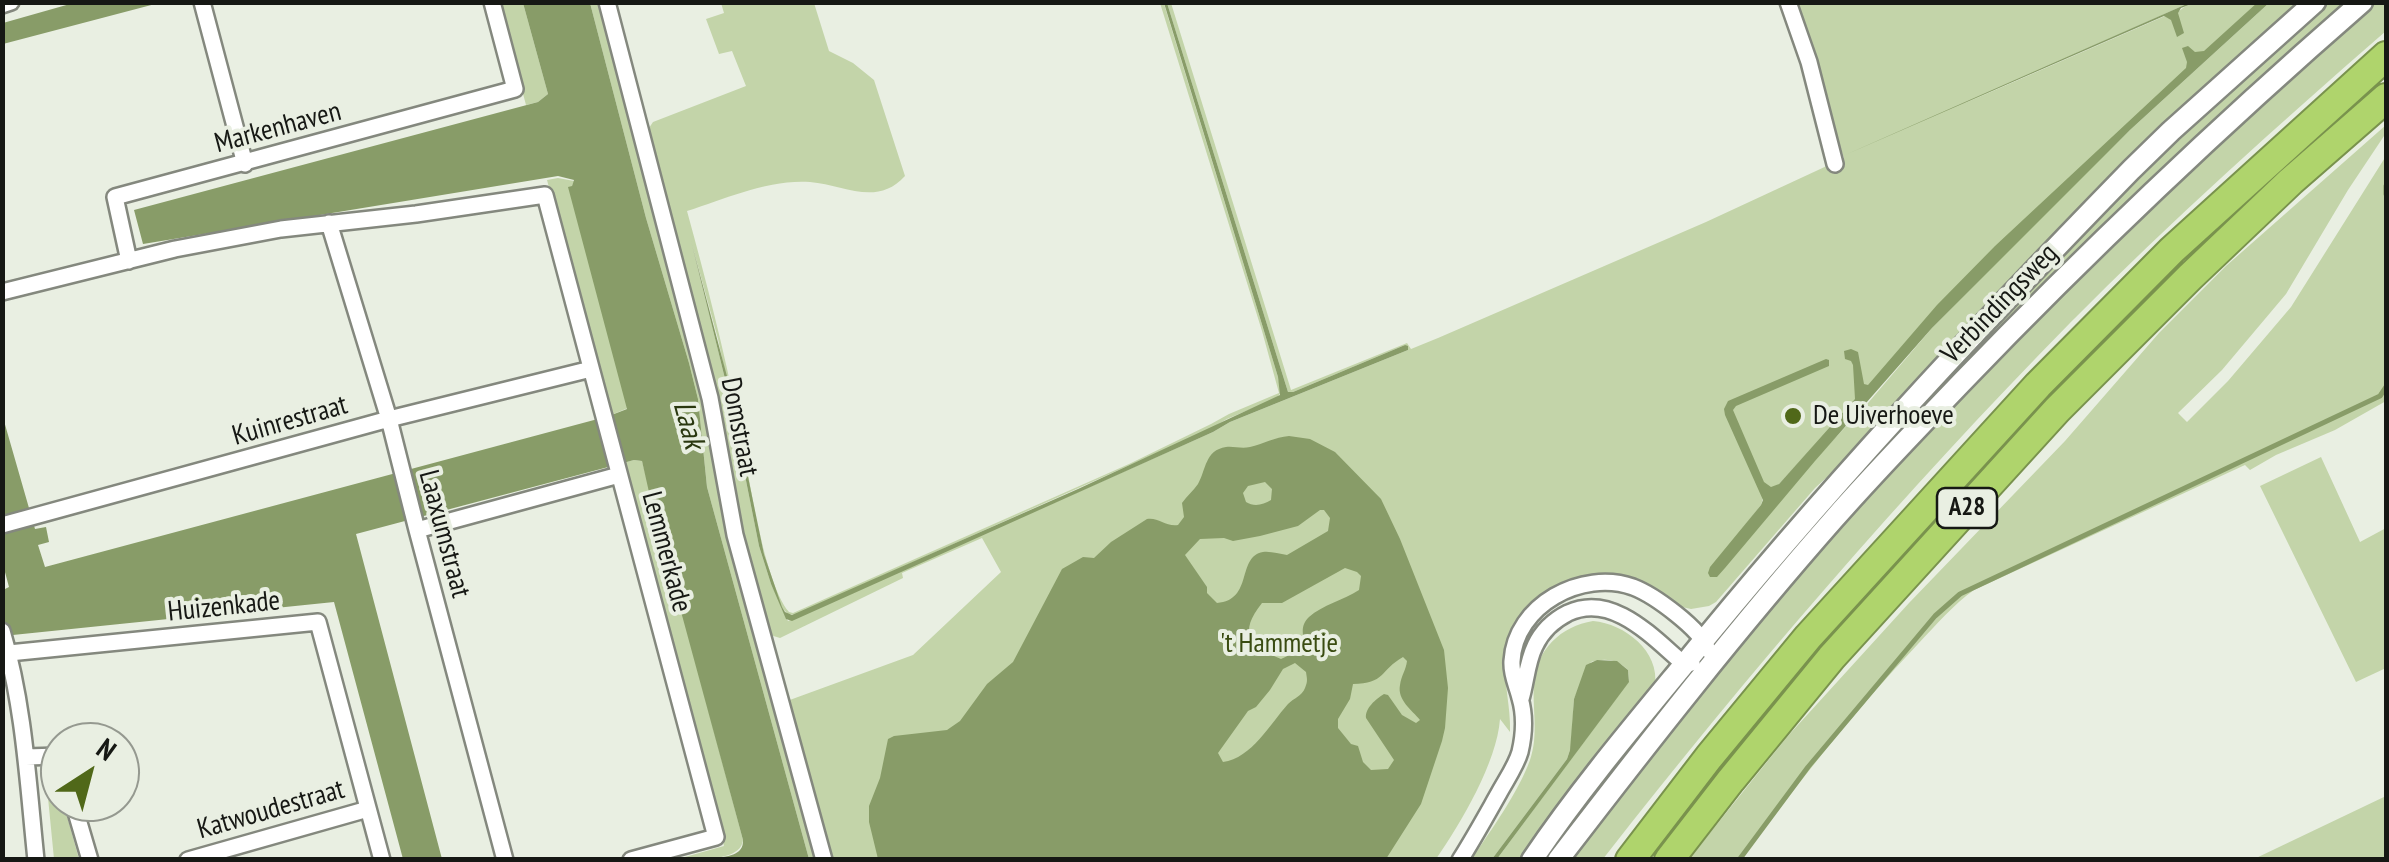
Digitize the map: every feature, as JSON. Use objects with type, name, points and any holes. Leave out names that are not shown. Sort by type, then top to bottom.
[{"type":"highway","name":"A28","points":[[1630,860],[1708,756],[1808,636],[2038,385],[2186,237],[2386,56]]},
{"type":"highway","name":"A28","points":[[1669,860],[1830,658],[2057,410],[2291,181],[2386,98]]},
{"type":"main road","name":"Verbindingsweg","points":[[1532,860],[1616,748],[1814,508],[2083,220],[2171,131],[2314,2]]},
{"type":"main road","name":"Verbindingsweg","points":[[1558,860],[1712,663],[1834,518],[2117,224],[2362,2]]},
{"type":"street","points":[[2,5],[11,2]]},
{"type":"street","points":[[202,2],[245,164]]},
{"type":"street","name":"Markenhaven","points":[[128,260],[115,197],[515,89],[492,2]]},
{"type":"street","name":"Domstraat","points":[[607,2],[710,398],[735,535],[824,860]]},
{"type":"street","points":[[1788,2],[1813,75],[1835,164]]},
{"type":"street","name":"Lemmerkade","points":[[329,224],[545,195],[716,837],[631,860]]},
{"type":"street","points":[[2,292],[128,260],[263,232],[329,224]]},
{"type":"street","name":"Laaxumstraat","points":[[329,224],[389,419],[505,860]]},
{"type":"street","name":"Kuinrestraat","points":[[2,525],[389,419],[591,369]]},
{"type":"street","points":[[416,525],[620,476]]},
{"type":"street","points":[[1460,860],[1516,760],[1523,732],[1512,659],[1522,629],[1554,596],[1580,585],[1607,582],[1641,591],[1704,639],[1712,663],[1684,664],[1618,613],[1597,608],[1576,610],[1556,620],[1542,634],[1520,699]]},
{"type":"street","name":"Huizenkade","points":[[6,641],[318,622],[382,860]]},
{"type":"street","points":[[6,641],[26,757],[36,860]]},
{"type":"street","points":[[26,757],[40,757]]},
{"type":"street","name":"Katwoudestraat","points":[[188,860],[368,809]]},
{"type":"street","points":[[79,822],[90,860]]},
{"type":"green space","points":[[499,3],[523,3],[548,94],[538,102],[526,105]]},
{"type":"green space","points":[[590,3],[600,3],[704,399],[729,537],[818,859],[809,859],[707,487],[698,399]]},
{"type":"green space","name":"'t Hammetje","points":[[721,3],[814,3],[829,51],[874,80],[905,176],[894,185],[872,192],[810,182],[779,184],[687,211],[727,368],[764,549],[779,596],[789,612],[1129,464],[1279,393],[1160,3],[1164,4],[1281,392],[1277,398],[1208,430],[795,615],[788,614],[781,607],[788,621],[1230,422],[1408,350],[1405,345],[1288,392],[1167,3],[1171,3],[1291,390],[1407,343],[1411,349],[1438,338],[1844,158],[1793,3],[2189,3],[1963,104],[2165,16],[2168,18],[2189,5],[2258,3],[1930,320],[1763,498],[1708,573],[1868,403],[1932,328],[2130,130],[2269,3],[2306,3],[1881,428],[1815,488],[1716,602],[1691,609],[1673,605],[1658,594],[1567,582],[1506,658],[1510,732],[1500,719],[1485,773],[1436,859],[829,859],[787,701],[913,655],[1001,572],[982,538],[902,573],[903,578],[780,638],[767,634],[649,128],[653,122],[746,86],[732,51],[719,54],[706,19],[724,13]],"holes":[[[691,241],[718,339],[764,554],[778,598],[759,546],[729,395]]]},
{"type":"green space","points":[[2320,3],[2353,3],[2212,128],[1745,615],[1736,607],[2079,230]]},
{"type":"green space","points":[[2369,3],[2386,3],[2386,31],[2186,211],[2008,387],[1829,585],[1603,859],[1563,860],[1778,591],[2005,343]]},
{"type":"green space","points":[[2386,125],[2386,133],[2286,294],[2222,370],[2178,413],[2187,422],[2291,307],[2386,156],[2386,401],[2250,470],[2245,465],[1974,590],[1871,695],[1742,859],[1689,859],[1787,737],[2065,441],[2159,333],[2226,266]]},
{"type":"green space","points":[[547,180],[574,181],[572,186],[628,408],[609,416]]},
{"type":"green space","points":[[2321,457],[2360,542],[2386,528],[2386,668],[2356,682],[2260,486]]},
{"type":"green space","points":[[642,461],[743,840],[727,856],[678,859],[724,846],[623,463]]},
{"type":"green space","points":[[1593,621],[1617,628],[1638,641],[1652,661],[1655,686],[1526,859],[1497,859],[1629,681],[1628,670],[1620,664],[1606,660],[1591,662],[1574,699],[1567,759],[1492,859],[1471,860],[1530,760],[1535,731],[1534,683],[1545,650],[1561,634]]},
{"type":"green space","points":[[2386,796],[2386,859],[2254,859]]},
{"type":"green space","points":[[50,822],[69,822],[79,859],[54,859]]},
{"type":"water","points":[[77,2],[159,3],[3,44],[3,23]]},
{"type":"water","points":[[2258,2],[2269,3],[2130,130],[1932,328],[1717,577],[1710,577],[1710,567],[1763,500],[1725,415],[1728,401],[1829,360],[1829,366],[1733,410],[1764,482],[1771,487],[1779,484],[1855,399],[1853,365],[1845,359],[1844,351],[1858,352],[1864,384],[1868,385],[1937,305],[1995,246],[2186,68],[2182,48],[2204,51]]},
{"type":"water","name":"Laak","points":[[523,3],[590,3],[646,218],[689,363],[698,399],[707,487],[809,859],[713,859],[737,852],[743,840],[642,461],[356,534],[442,859],[403,859],[334,602],[3,636],[3,590],[9,587],[2,561],[2,414],[35,529],[46,527],[49,542],[38,545],[45,567],[627,409],[568,187],[574,180],[558,176],[143,244],[134,210],[538,102],[548,94]]},
{"type":"water","points":[[1164,3],[1288,392],[1405,345],[1408,350],[1230,422],[792,621],[786,619],[759,546],[729,395],[691,241],[728,380],[764,554],[782,607],[792,615],[1280,395],[1278,377]]},
{"type":"water","points":[[2189,3],[2194,3],[2178,13],[2184,33],[2177,37],[2171,20],[2164,16],[1845,155]]},
{"type":"water","points":[[1284,437],[1310,439],[1335,452],[1381,499],[1444,650],[1448,688],[1442,741],[1421,804],[1386,859],[878,859],[869,806],[888,739],[947,730],[960,721],[987,684],[1013,662],[1062,569],[1083,557],[1094,558],[1147,519],[1178,525],[1184,517],[1182,503],[1198,484],[1214,452]],"holes":[[[1265,482],[1272,489],[1271,500],[1258,505],[1246,502],[1243,493],[1248,486]],[[1320,510],[1330,518],[1328,531],[1287,555],[1263,552],[1255,556],[1236,594],[1217,603],[1185,555],[1200,539],[1233,541],[1298,526]],[[1345,568],[1361,576],[1359,590],[1309,617],[1303,628],[1303,643],[1281,659],[1261,649],[1249,630],[1262,603],[1282,603]],[[1403,657],[1407,661],[1401,695],[1420,720],[1416,723],[1402,715],[1388,695],[1375,701],[1366,718],[1394,760],[1388,769],[1371,770],[1363,762],[1358,746],[1351,744],[1338,728],[1338,719],[1350,699],[1353,684],[1371,682]],[[1295,663],[1306,672],[1304,691],[1288,704],[1260,739],[1243,754],[1223,762],[1218,753],[1248,711],[1270,690],[1283,669]]]},
{"type":"water","points":[[1597,660],[1617,661],[1628,670],[1629,682],[1497,859],[1492,859],[1567,759],[1574,699],[1586,665]]},
{"type":"waterway","points":[[2386,186],[2386,194]]},
{"type":"waterway","points":[[1739,860],[1808,767],[1935,616],[1960,594],[2380,396],[2386,387]]},
{"type":"place","name":"De Uiverhoeve","points":[[1793,416]]}]
